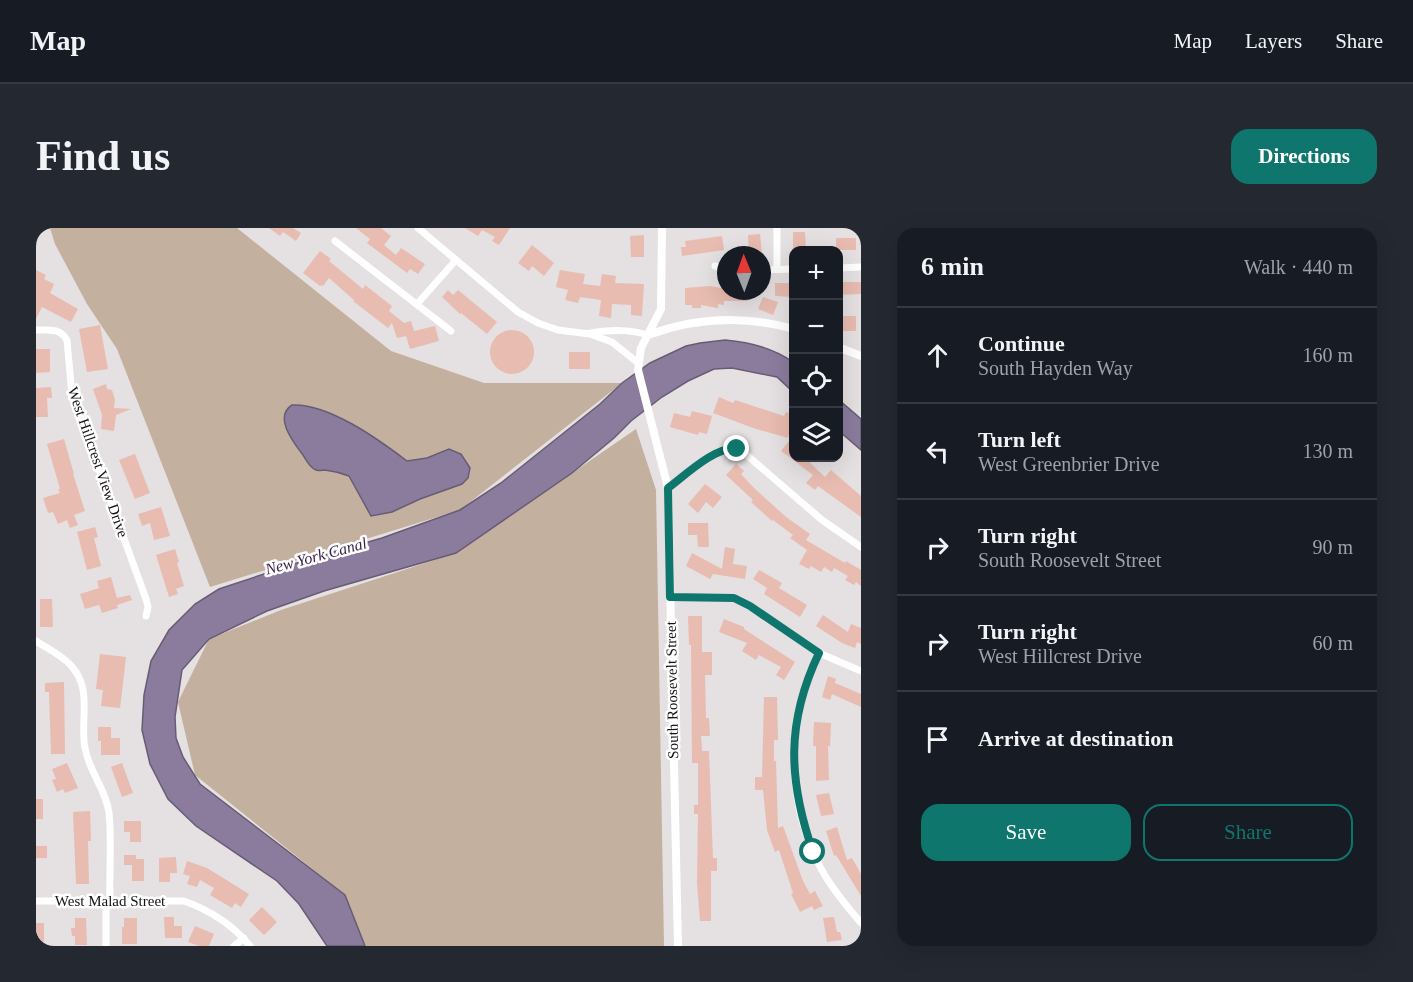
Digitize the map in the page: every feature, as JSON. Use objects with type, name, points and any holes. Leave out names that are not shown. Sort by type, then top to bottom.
[{"type":"street","points":[[418,228],[518,312],[538,323],[558,330],[590,334],[612,342],[638,366]]},
{"type":"street","points":[[638,366],[641,348],[661,309],[662,228]]},
{"type":"street","points":[[777,228],[777,269]]},
{"type":"street","points":[[335,241],[451,331]]},
{"type":"street","points":[[417,304],[456,260]]},
{"type":"street","points":[[843,268],[861,267]]},
{"type":"street","points":[[771,269],[789,269]]},
{"type":"street","points":[[590,334],[609,330],[637,331],[648,335],[665,328],[727,319],[760,321],[789,328]]},
{"type":"street","name":"West Hillcrest View Drive","points":[[36,330],[58,331],[63,333],[67,340],[72,396],[146,599],[148,607],[146,616]]},
{"type":"street","points":[[843,349],[861,356]]},
{"type":"street","name":"South Roosevelt Street","points":[[638,366],[668,488],[678,946]]},
{"type":"street","points":[[668,488],[719,451],[730,447],[737,449],[822,520],[861,546]]},
{"type":"street","points":[[670,597],[734,598],[750,606],[819,653],[861,671]]},
{"type":"street","points":[[36,641],[62,657],[77,672],[84,694],[84,746],[89,766],[104,793],[109,813],[110,900],[106,910],[106,946]]},
{"type":"street","points":[[819,653],[807,678],[796,727],[794,760],[796,794],[813,852],[827,879],[861,923]]},
{"type":"street","name":"West Malad Street","points":[[36,901],[184,901],[202,907],[243,938]]},
{"type":"street","points":[[234,946],[243,938],[250,946]]},
{"type":"shaded area","points":[[50,228],[237,228],[391,351],[484,383],[622,383],[460,510],[210,587],[117,349],[87,304],[55,244]]},
{"type":"shaded area","points":[[725,340],[743,342],[777,353],[789,360],[789,388],[777,377],[732,368],[714,369],[688,381],[662,397],[631,421],[572,473],[456,553],[324,591],[267,611],[209,639],[182,670],[175,717],[176,738],[183,757],[200,784],[345,895],[365,946],[327,946],[299,904],[277,881],[196,826],[168,799],[150,764],[142,730],[144,695],[151,661],[169,630],[195,604],[219,589],[382,538],[460,510],[501,483],[600,404],[622,383],[650,363],[686,346]]},
{"type":"shaded area","points":[[843,403],[861,419],[861,450],[843,434]]},
{"type":"shaded area","points":[[292,405],[306,406],[337,416],[367,433],[407,461],[427,458],[449,449],[461,454],[470,468],[468,478],[462,484],[392,512],[371,516],[349,476],[317,470],[308,464],[285,423],[284,416]]},
{"type":"shaded area","points":[[636,429],[656,490],[664,946],[365,946],[345,895],[195,775],[178,702],[209,639],[281,610],[456,553]]},
{"type":"building","points":[[269,228],[293,228],[301,233],[296,241],[283,232],[280,236]]},
{"type":"building","points":[[356,228],[381,228],[391,236],[384,245],[396,255],[401,248],[425,264],[418,274],[410,269],[407,273],[367,243],[370,239]]},
{"type":"building","points":[[465,228],[510,228],[499,245],[492,241],[495,237],[482,230],[478,236]]},
{"type":"building","points":[[793,232],[805,232],[806,246],[793,246]]},
{"type":"building","points":[[760,234],[761,246],[749,246],[748,235]]},
{"type":"building","points":[[644,235],[644,257],[631,257],[630,236]]},
{"type":"building","points":[[722,236],[723,246],[717,246],[717,251],[682,256],[681,247],[686,247],[685,241]]},
{"type":"building","points":[[836,238],[856,238],[856,250],[843,250],[843,246],[836,246]]},
{"type":"building","points":[[532,245],[554,263],[544,276],[532,266],[529,271],[518,263]]},
{"type":"building","points":[[320,251],[363,289],[365,285],[392,306],[389,311],[404,323],[411,321],[414,331],[435,326],[439,341],[410,349],[406,336],[397,338],[392,323],[388,328],[353,301],[329,278],[323,286],[320,286],[303,273]]},
{"type":"building","points":[[36,270],[46,275],[44,279],[54,284],[50,293],[78,309],[71,322],[42,307],[36,319]]},
{"type":"building","points":[[560,270],[585,274],[583,284],[600,286],[602,274],[616,276],[615,283],[644,284],[642,316],[631,315],[631,305],[612,304],[611,318],[599,316],[601,300],[580,297],[578,303],[565,300],[568,290],[556,287]]},
{"type":"building","points":[[843,282],[861,282],[861,294],[843,295]]},
{"type":"building","points":[[775,283],[789,283],[789,297],[775,296]]},
{"type":"building","points":[[717,287],[717,300],[748,301],[724,301],[724,305],[718,304],[718,308],[701,305],[701,308],[692,308],[692,305],[685,305],[685,288]]},
{"type":"building","points":[[448,290],[453,295],[458,290],[497,322],[487,334],[442,297]]},
{"type":"building","points":[[762,300],[778,302],[773,315],[758,309]]},
{"type":"building","points":[[843,316],[856,316],[856,331],[843,331]]},
{"type":"building","points":[[100,325],[108,369],[87,372],[79,329]]},
{"type":"building","points":[[512,330],[527,337],[534,352],[527,367],[512,374],[497,367],[490,352],[497,337]]},
{"type":"building","points":[[36,349],[50,349],[50,372],[36,373]]},
{"type":"building","points":[[569,352],[590,352],[590,369],[569,369]]},
{"type":"building","points":[[106,384],[107,389],[112,390],[115,400],[114,408],[131,409],[116,415],[114,431],[101,429],[102,415],[93,389]]},
{"type":"building","points":[[51,387],[52,398],[47,398],[48,417],[36,417],[36,388]]},
{"type":"building","points":[[719,397],[733,403],[735,400],[784,416],[786,412],[789,413],[788,438],[753,428],[713,413]]},
{"type":"building","points":[[692,411],[712,416],[707,434],[699,432],[698,435],[670,427],[674,413],[690,417]]},
{"type":"building","points":[[64,439],[85,511],[74,515],[78,525],[70,528],[67,520],[58,524],[53,512],[48,513],[43,498],[60,493],[47,444]]},
{"type":"building","points":[[789,441],[789,457],[781,451]]},
{"type":"building","points":[[135,454],[150,493],[135,499],[119,460]]},
{"type":"building","points":[[796,462],[811,462],[825,477],[831,470],[861,496],[861,517],[818,486],[815,490],[806,483],[813,475]]},
{"type":"building","points":[[736,464],[744,471],[741,474],[754,488],[786,517],[810,534],[806,540],[861,570],[861,586],[856,582],[854,585],[845,580],[848,576],[834,568],[832,572],[824,567],[821,572],[811,566],[809,569],[799,564],[807,550],[790,538],[793,535],[772,521],[751,502],[753,500],[726,475]]},
{"type":"building","points":[[705,484],[722,497],[713,508],[706,502],[698,513],[688,504]]},
{"type":"building","points":[[161,507],[170,536],[154,540],[150,523],[142,526],[138,514]]},
{"type":"building","points":[[688,523],[708,523],[709,547],[698,547],[697,535],[688,535]]},
{"type":"building","points":[[95,527],[98,537],[94,538],[101,566],[87,570],[77,532]]},
{"type":"building","points":[[725,547],[735,549],[733,564],[747,566],[745,579],[713,574],[710,579],[686,566],[692,553],[722,569]]},
{"type":"building","points":[[175,549],[184,586],[176,589],[178,594],[169,597],[156,555]]},
{"type":"building","points":[[759,570],[782,583],[779,588],[807,605],[800,617],[764,594],[767,588],[753,579]]},
{"type":"building","points":[[111,577],[117,598],[130,595],[132,600],[102,613],[99,605],[85,609],[80,594],[99,588],[97,581]]},
{"type":"building","points":[[40,599],[52,599],[53,627],[40,627]]},
{"type":"building","points":[[823,615],[848,632],[851,624],[861,628],[861,644],[857,642],[855,648],[842,643],[816,626]]},
{"type":"building","points":[[688,616],[702,616],[702,652],[712,652],[712,675],[705,675],[706,718],[709,718],[710,736],[701,736],[702,751],[709,751],[713,858],[717,858],[717,871],[711,871],[711,921],[700,921],[697,883],[698,814],[694,814],[694,805],[698,805],[698,763],[692,763],[691,645],[689,645]]},
{"type":"building","points":[[724,619],[744,627],[795,662],[784,680],[776,675],[781,667],[759,655],[756,660],[742,651],[747,643],[719,632]]},
{"type":"building","points":[[100,654],[126,657],[120,708],[101,706],[103,690],[96,689]]},
{"type":"building","points":[[828,676],[836,679],[835,683],[861,694],[861,707],[832,694],[830,700],[822,697]]},
{"type":"building","points":[[64,682],[65,754],[51,754],[49,692],[45,692],[45,683]]},
{"type":"building","points":[[764,697],[777,697],[778,740],[774,740],[774,761],[776,761],[778,828],[783,826],[803,881],[810,894],[815,891],[823,906],[814,910],[812,906],[800,912],[791,894],[793,893],[779,850],[775,852],[767,830],[763,790],[755,790],[755,777],[762,777]]},
{"type":"building","points":[[814,722],[831,723],[830,746],[828,746],[829,780],[816,781],[816,746],[813,746]]},
{"type":"building","points":[[98,727],[111,727],[111,738],[120,738],[120,755],[101,755]]},
{"type":"building","points":[[67,763],[78,788],[65,793],[63,789],[57,792],[52,780],[56,779],[52,769]]},
{"type":"building","points":[[122,763],[133,793],[122,797],[111,767]]},
{"type":"building","points":[[829,793],[834,814],[821,816],[816,795]]},
{"type":"building","points":[[36,799],[43,799],[43,819],[36,819]]},
{"type":"building","points":[[90,811],[89,884],[76,884],[73,812]]},
{"type":"building","points":[[124,821],[141,821],[141,842],[130,842],[130,832],[124,832]]},
{"type":"building","points":[[837,827],[847,860],[852,858],[861,874],[861,896],[836,855],[834,856],[826,831]]},
{"type":"building","points":[[36,846],[47,846],[47,858],[36,858]]},
{"type":"building","points":[[124,855],[136,855],[136,859],[144,859],[144,881],[132,881],[132,865],[124,865]]},
{"type":"building","points":[[176,857],[177,873],[170,873],[170,882],[159,882],[159,858]]},
{"type":"building","points":[[187,861],[207,868],[249,894],[241,907],[235,903],[232,908],[210,895],[214,888],[200,880],[197,887],[187,884],[190,876],[183,874]]},
{"type":"building","points":[[262,907],[277,922],[264,935],[249,920]]},
{"type":"building","points":[[164,917],[174,917],[174,926],[182,926],[182,938],[165,938]]},
{"type":"building","points":[[834,917],[837,932],[840,932],[842,940],[827,942],[823,918]]},
{"type":"building","points":[[75,918],[86,918],[87,945],[75,945],[75,936],[72,936],[71,928],[75,928]]},
{"type":"building","points":[[124,918],[137,918],[137,944],[122,944]]},
{"type":"building","points":[[36,923],[44,923],[44,946],[36,946]]},
{"type":"building","points":[[195,926],[214,934],[209,946],[199,946],[188,942]]},
{"type":"route","points":[[737,449],[730,447],[719,451],[668,488],[670,597],[734,598],[750,606],[819,653],[807,678],[802,696],[796,727],[794,760],[796,794],[813,852]]},
{"type":"water label","name":"New York Canal","points":[[316,556]]}]
